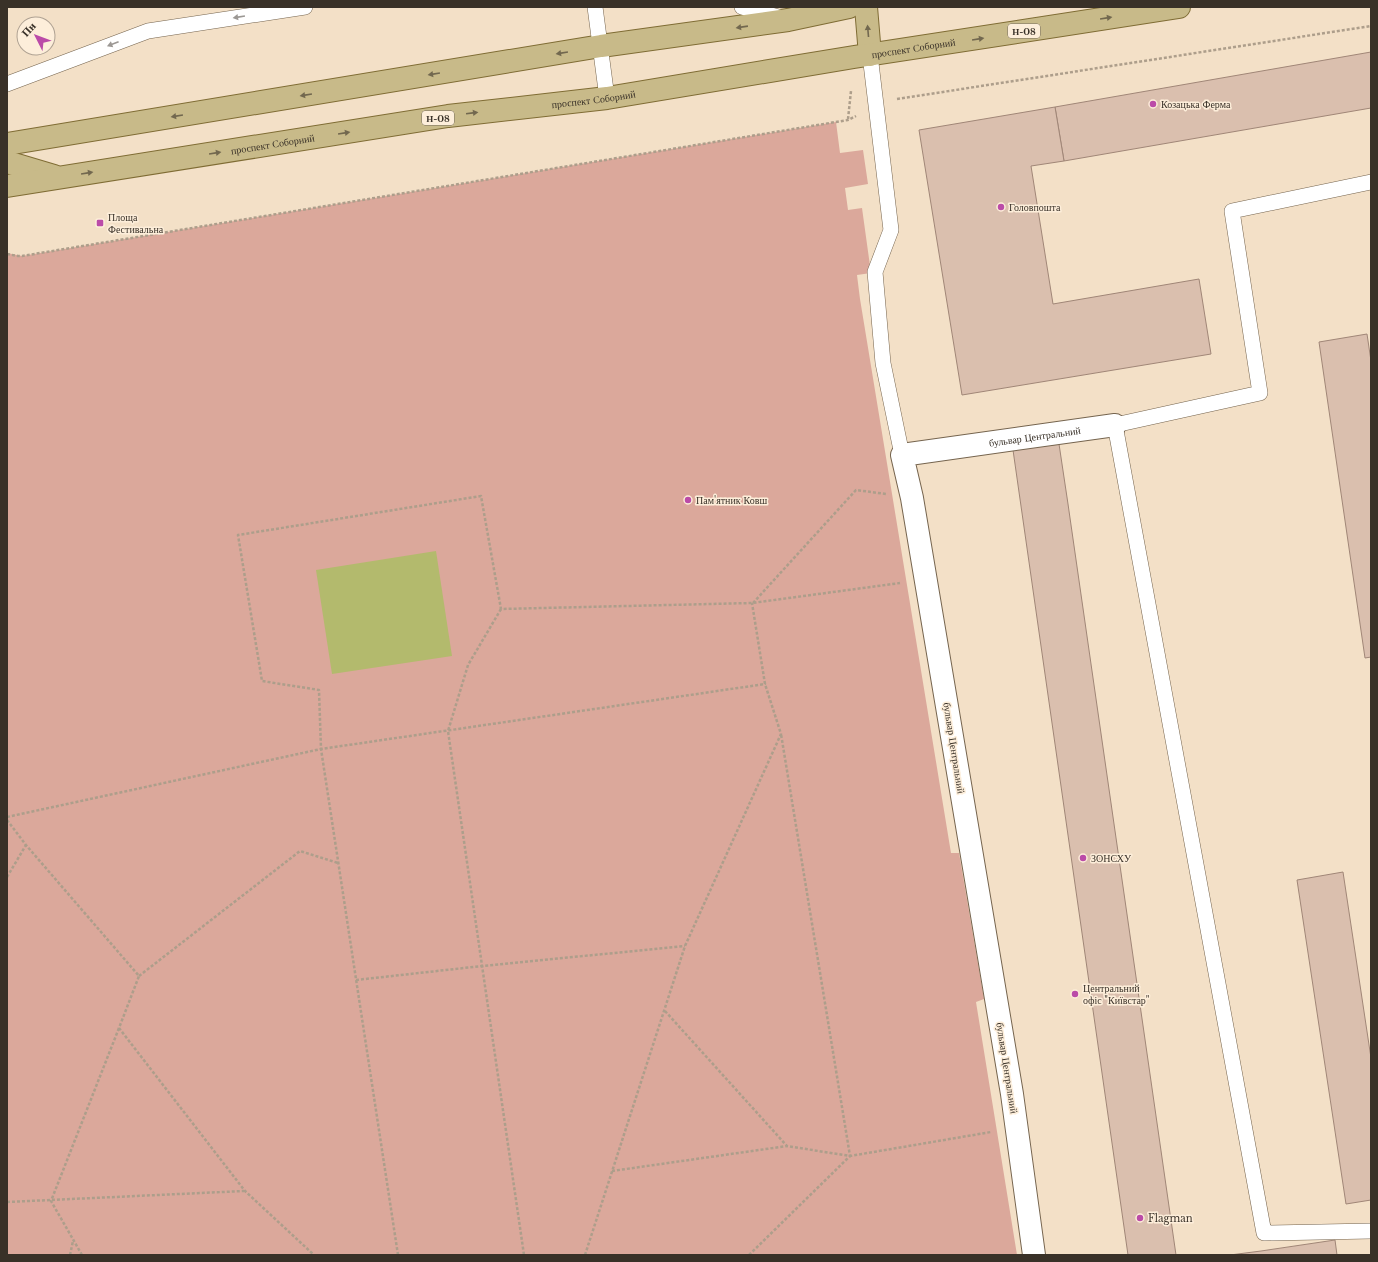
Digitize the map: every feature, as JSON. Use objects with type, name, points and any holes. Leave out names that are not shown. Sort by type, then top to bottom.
[{"type":"main road","points":[[7,144],[601,46],[788,20],[849,7]]},
{"type":"main road","points":[[866,7],[870,55]]},
{"type":"main road","name":"проспект Соборний","points":[[7,186],[448,116],[607,98],[1178,7]]},
{"type":"main road","points":[[7,162],[60,178]]},
{"type":"street","name":"бульвар Центральний","points":[[1034,1255],[1012,1094],[912,498],[902,455],[1115,425]]},
{"type":"lane","points":[[7,84],[148,31],[305,7]]},
{"type":"lane","points":[[595,7],[607,98]]},
{"type":"lane","points":[[742,7],[788,20]]},
{"type":"lane","points":[[870,55],[891,230],[875,272],[883,363],[902,455]]},
{"type":"lane","points":[[1371,182],[1232,211],[1260,393],[1115,425],[1264,1233],[1371,1231]]},
{"type":"path","points":[[7,254],[22,256],[848,120],[891,100],[1371,26]]},
{"type":"path","points":[[752,603],[856,490],[912,498]]},
{"type":"path","points":[[398,1255],[321,749],[319,690],[262,681],[238,535],[481,496],[501,609],[468,665],[448,731],[524,1255]]},
{"type":"path","points":[[501,609],[752,603],[926,580]]},
{"type":"path","points":[[752,603],[765,684],[781,734],[850,1156]]},
{"type":"path","points":[[139,976],[26,845],[7,819],[321,749],[765,684]]},
{"type":"path","points":[[585,1255],[685,946],[781,734]]},
{"type":"path","points":[[7,876],[26,845]]},
{"type":"path","points":[[51,1201],[139,976],[300,851],[338,863]]},
{"type":"path","points":[[356,980],[685,946]]},
{"type":"path","points":[[664,1010],[788,1146]]},
{"type":"path","points":[[119,1028],[245,1191],[314,1255]]},
{"type":"path","points":[[612,1171],[788,1146],[850,1156],[1016,1128]]},
{"type":"path","points":[[749,1255],[850,1156]]},
{"type":"path","points":[[7,1202],[245,1191]]},
{"type":"path","points":[[51,1201],[82,1255]]},
{"type":"path","points":[[70,1255],[74,1240]]},
{"type":"shaded area","points":[[836,122],[840,153],[863,150],[868,184],[845,188],[848,210],[862,208],[871,273],[857,275],[860,299],[951,853],[959,853],[984,999],[976,1002],[1017,1255],[7,1255],[7,253],[22,256]]},
{"type":"shaded area","points":[[436,551],[452,656],[332,674],[316,570]]},
{"type":"building","points":[[1371,52],[1371,108],[1064,161],[1055,107]]},
{"type":"building","points":[[1055,107],[1064,161],[1031,166],[1053,304],[1199,279],[1211,354],[962,395],[919,130]]},
{"type":"building","points":[[1367,334],[1371,361],[1371,657],[1365,658],[1319,342]]},
{"type":"building","points":[[1059,444],[1176,1255],[1128,1255],[1013,450]]},
{"type":"building","points":[[1343,872],[1371,1058],[1371,1200],[1346,1204],[1297,880]]},
{"type":"building","points":[[1335,1240],[1337,1255],[1230,1255],[1261,1251]]},
{"type":"place","name":"Козацька Ферма","points":[[1153,104]]},
{"type":"place","name":"Головпошта","points":[[1001,207]]},
{"type":"place","name":"Площа Фестивальна","points":[[100,223]]},
{"type":"place","name":"Пам'ятник Ковш","points":[[688,500]]},
{"type":"place","name":"ЗОНСХУ","points":[[1083,858]]},
{"type":"place","name":"Центральний офіс \"Київстар\"","points":[[1075,994]]},
{"type":"place","name":"Flagman","points":[[1140,1218]]}]
